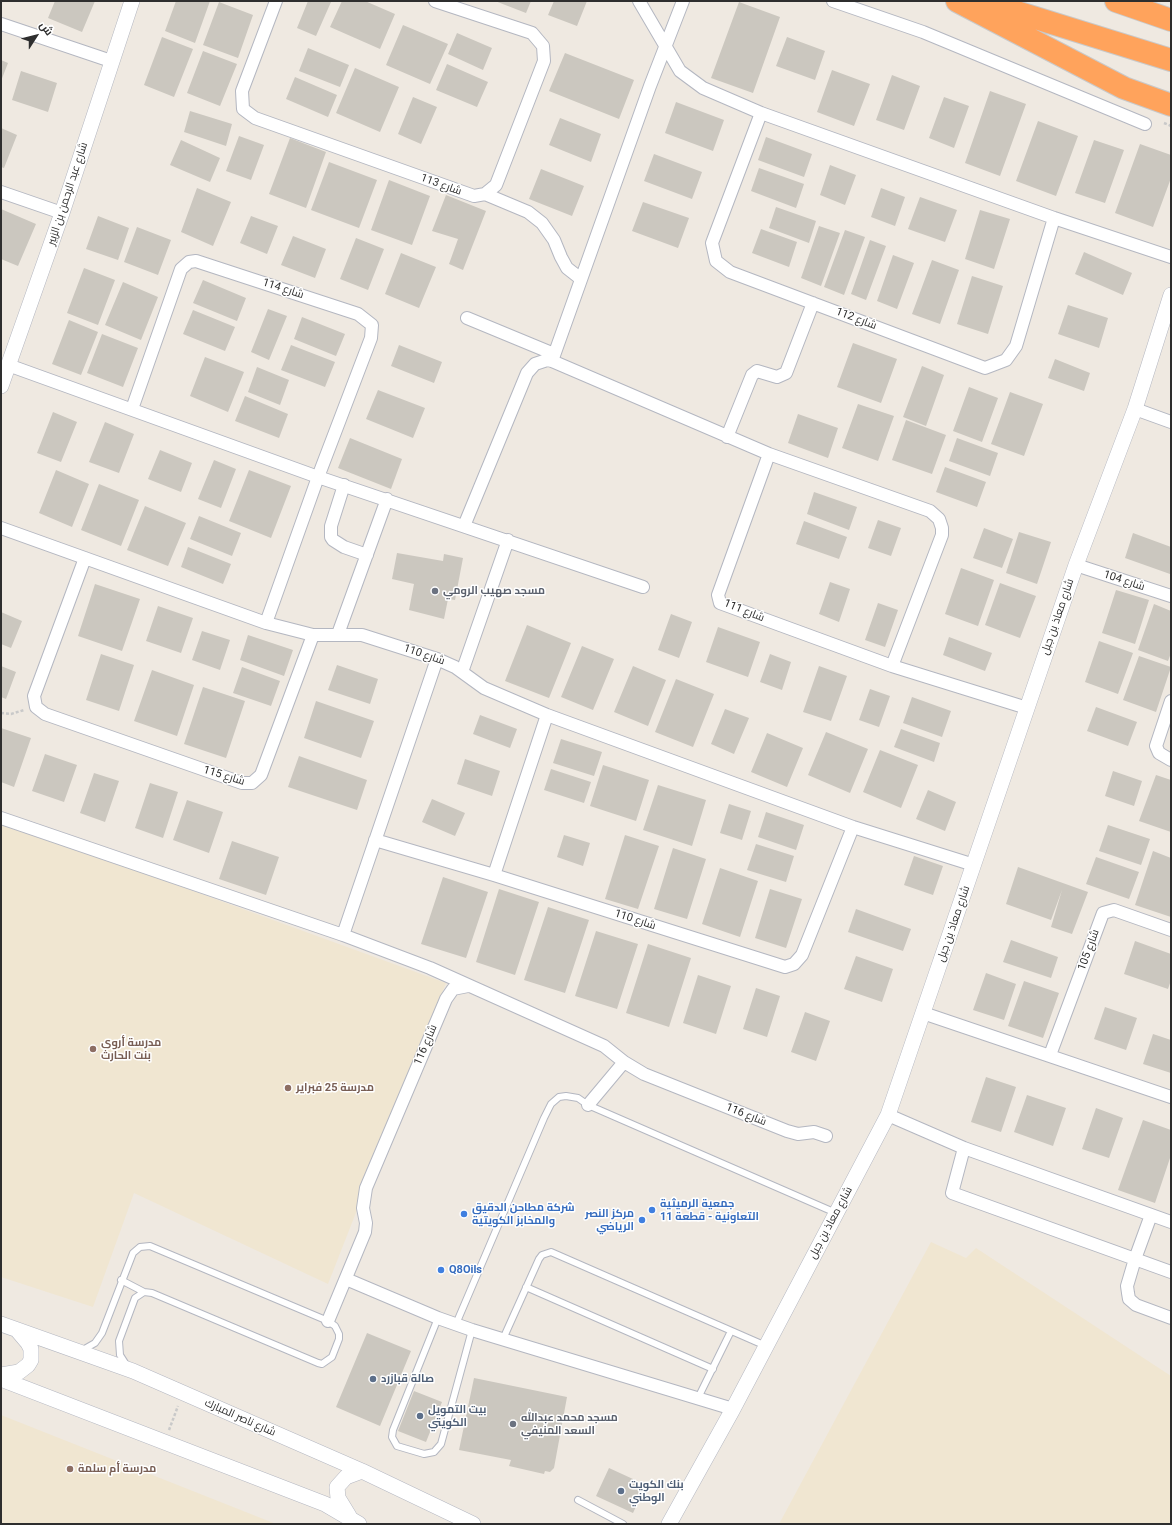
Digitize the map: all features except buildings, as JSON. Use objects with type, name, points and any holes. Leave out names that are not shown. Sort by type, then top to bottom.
[{"type":"highway","points":[[957,1],[1124,88],[1171,105]]},
{"type":"highway","points":[[981,1],[1171,60]]},
{"type":"highway","points":[[1116,1],[1171,20]]},
{"type":"street","name":"شارع عبد الرحمن بن الزبير","points":[[1,386],[62,213],[132,1]]},
{"type":"street","name":"شارع 113","points":[[276,1],[242,90],[243,109],[255,118],[474,196],[485,194]]},
{"type":"street","points":[[435,1],[532,34],[543,46],[544,61],[496,185],[485,194],[528,212],[542,223],[554,240],[568,268],[581,279]]},
{"type":"street","points":[[638,1],[676,66],[691,81],[703,88],[761,113],[1054,218],[1171,257]]},
{"type":"street","points":[[553,358],[650,86],[683,1]]},
{"type":"street","points":[[833,1],[923,32],[1145,124]]},
{"type":"street","points":[[1,24],[112,61]]},
{"type":"street","name":"شارع 112","points":[[761,113],[712,243],[716,261],[730,272],[985,368],[1006,360],[1016,346],[1054,218]]},
{"type":"street","points":[[1,192],[62,213]]},
{"type":"street","name":"شارع 114","points":[[132,409],[181,269],[189,262],[196,261],[358,314],[372,325],[371,338],[318,477],[266,623]]},
{"type":"street","name":"شارع معاذ بن جبل","points":[[669,1524],[733,1408],[888,1116],[1076,565],[1135,409],[1171,295]]},
{"type":"street","points":[[727,437],[752,375],[757,371],[777,377],[786,373],[813,303]]},
{"type":"street","points":[[467,318],[727,437],[768,454],[930,511],[939,519],[942,528],[942,535],[892,666]]},
{"type":"street","points":[[464,526],[527,373],[535,364],[553,358]]},
{"type":"street","points":[[8,365],[318,477],[508,540],[643,588]]},
{"type":"street","points":[[1135,409],[1171,422]]},
{"type":"street","name":"شارع 111","points":[[768,454],[718,596],[719,600],[723,604],[892,666],[1027,708]]},
{"type":"street","points":[[344,485],[331,526],[331,537],[344,547],[367,555]]},
{"type":"street","points":[[338,634],[387,499]]},
{"type":"street","points":[[1,528],[266,623],[313,635]]},
{"type":"street","points":[[462,672],[508,540]]},
{"type":"street","points":[[36,707],[34,696],[85,558]]},
{"type":"street","name":"شارع 104","points":[[1076,565],[1171,596]]},
{"type":"street","name":"شارع 110","points":[[313,635],[362,635],[437,659],[455,667],[484,688],[547,715],[853,827],[974,865]]},
{"type":"street","name":"شارع 115","points":[[36,707],[42,713],[52,717],[242,784],[252,783],[261,775],[313,635]]},
{"type":"street","points":[[343,935],[437,659]]},
{"type":"street","points":[[1171,701],[1156,746],[1158,753],[1171,760]]},
{"type":"street","points":[[375,840],[494,875],[547,715]]},
{"type":"street","points":[[1,818],[343,935],[430,968],[468,986]]},
{"type":"street","name":"شارع 110","points":[[494,875],[778,966],[788,967],[797,962],[802,955],[853,827]]},
{"type":"street","name":"شارع 105","points":[[1050,1055],[1103,913],[1114,910],[1171,930]]},
{"type":"street","name":"شارع 116","points":[[328,1321],[366,1227],[363,1208],[366,1188],[446,999],[453,989],[468,986],[597,1043],[610,1050],[624,1062],[644,1074],[787,1131],[798,1134],[814,1132],[826,1136]]},
{"type":"street","points":[[923,1013],[1171,1097]]},
{"type":"street","points":[[588,1105],[624,1062]]},
{"type":"street","points":[[888,1116],[964,1148],[1171,1222]]},
{"type":"street","points":[[964,1148],[952,1193],[1171,1272]]},
{"type":"street","points":[[1151,1215],[1127,1286],[1130,1299],[1143,1309],[1171,1318]]},
{"type":"street","points":[[346,1279],[438,1318],[472,1330],[733,1408]]},
{"type":"street","name":"شارع ناصر المبارك","points":[[1,1324],[133,1371],[362,1471],[473,1524]]},
{"type":"street","points":[[1,1375],[19,1372],[28,1365],[31,1360],[31,1349],[28,1343],[15,1328]]},
{"type":"street","points":[[1,1379],[325,1504],[356,1522]]},
{"type":"street","points":[[356,1522],[338,1498],[337,1487],[346,1477],[362,1471]]},
{"type":"lane","points":[[456,1324],[551,1104],[559,1097],[566,1096],[578,1098],[588,1105],[837,1213]]},
{"type":"lane","points":[[80,1351],[95,1342],[102,1333],[121,1280],[133,1253],[140,1247],[150,1246],[328,1321],[335,1326],[339,1338],[329,1360],[322,1364],[318,1363],[152,1292],[144,1292],[121,1280]]},
{"type":"lane","points":[[503,1339],[539,1259],[542,1255],[551,1252],[766,1346]]},
{"type":"lane","points":[[526,1287],[713,1369]]},
{"type":"lane","points":[[133,1371],[128,1367],[120,1355],[119,1341],[135,1298],[144,1292]]},
{"type":"lane","points":[[438,1318],[393,1430],[392,1437],[397,1446],[424,1454],[434,1452],[438,1449],[441,1444],[472,1330]]},
{"type":"lane","points":[[698,1398],[731,1331]]},
{"type":"lane","points":[[578,1500],[623,1524]]},
{"type":"path","points":[[1,713],[11,714],[36,707]]},
{"type":"path","points":[[165,1442],[182,1392]]},
{"type":"shaded area","points":[[1,821],[446,983],[328,1284],[134,1193],[93,1307],[1,1277]]},
{"type":"shaded area","points":[[931,1242],[966,1258],[976,1248],[1171,1376],[1171,1524],[779,1524]]},
{"type":"shaded area","name":"مدرسة أم سلمة","points":[[1,1415],[276,1524],[1,1524]]},
{"type":"place","name":"مسجد صهيب الرومي","points":[[435,591]]},
{"type":"place","name":"مدرسة أروى بنت الحارث","points":[[93,1049]]},
{"type":"place","name":"مدرسة 25 فبراير","points":[[288,1088]]},
{"type":"place","name":"جمعية الرميثية التعاونية - قطعة 11","points":[[652,1210]]},
{"type":"place","name":"شركة مطاحن الدقيق والمخابز الكويتية","points":[[464,1214]]},
{"type":"place","name":"مركز النصر الرياضي","points":[[642,1220]]},
{"type":"place","name":"Q8Oils","points":[[441,1270]]},
{"type":"place","name":"صالة قبازرد","points":[[373,1379]]},
{"type":"place","name":"بيت التمويل الكويتي","points":[[420,1416]]},
{"type":"place","name":"مسجد محمد عبدالله السعد المنيفي","points":[[513,1424]]},
{"type":"place","name":"مدرسة أم سلمة","points":[[70,1469]]},
{"type":"place","name":"بنك الكويت الوطني","points":[[621,1491]]}]
